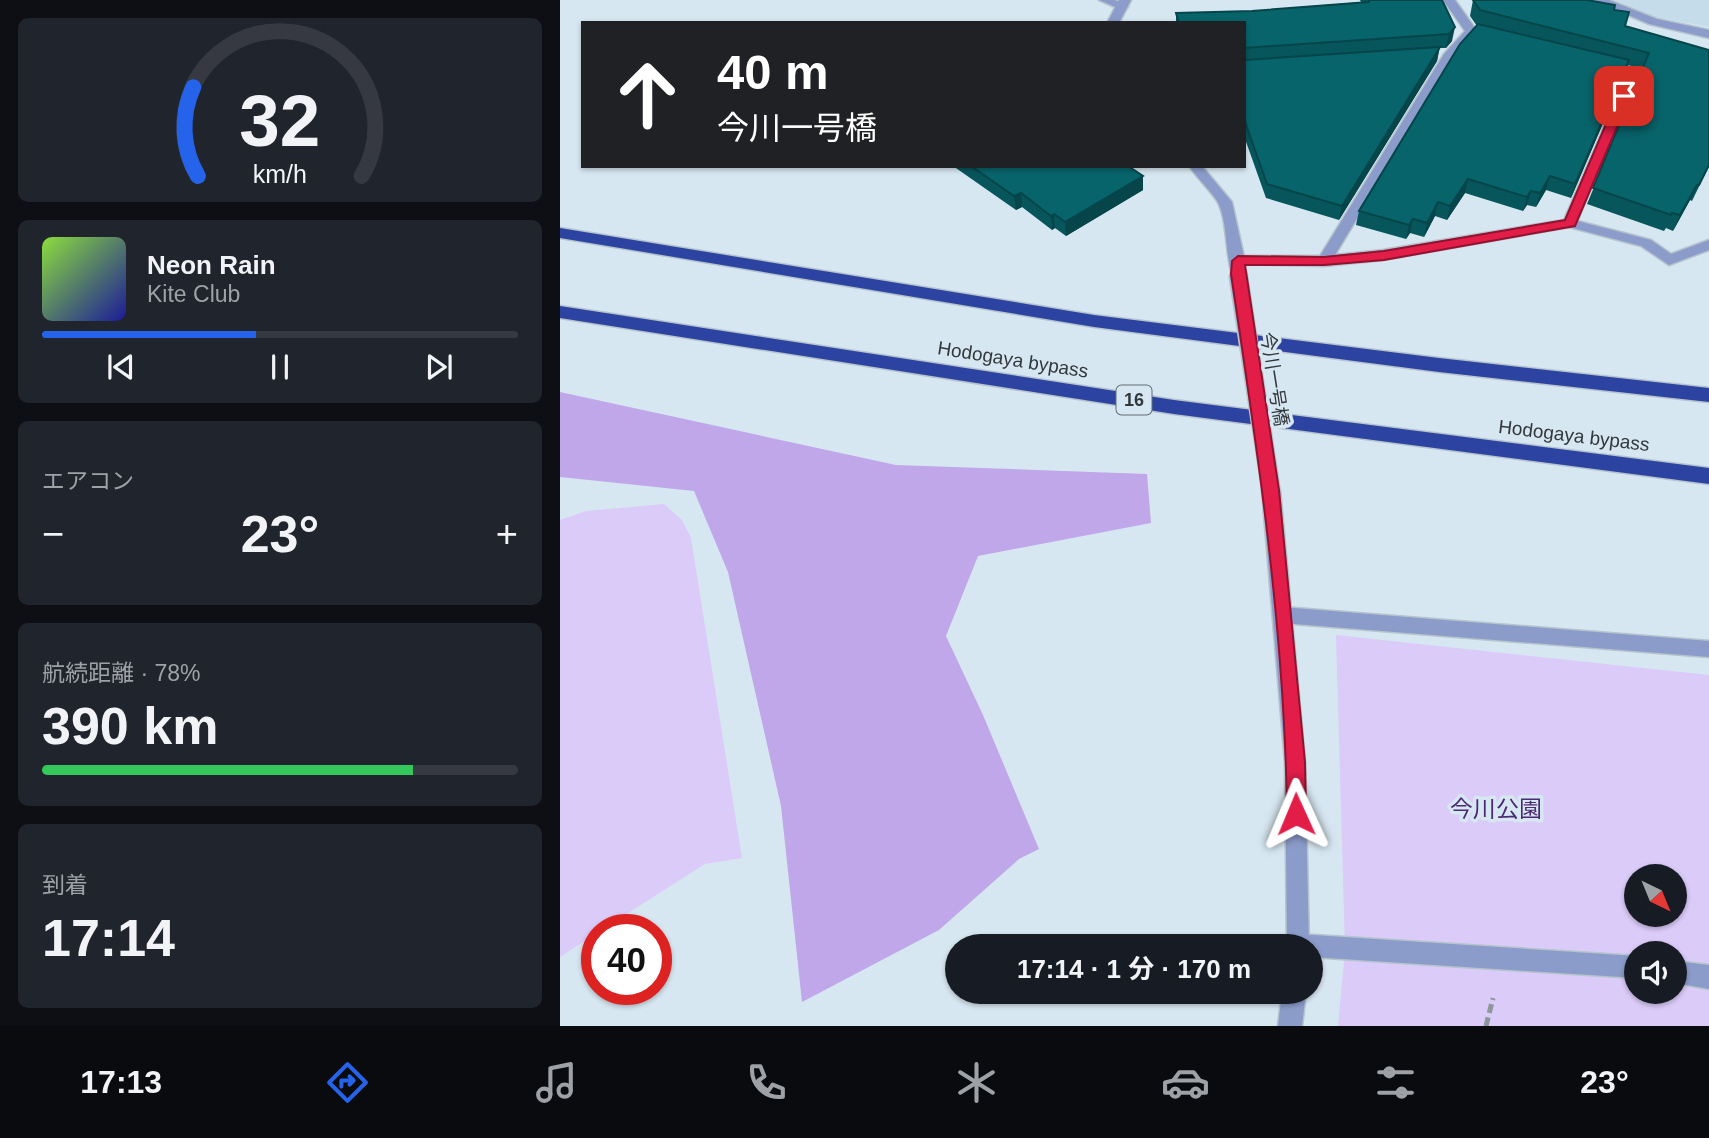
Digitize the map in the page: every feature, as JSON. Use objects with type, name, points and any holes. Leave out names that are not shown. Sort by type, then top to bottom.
[{"type":"highway","points":[[560,233],[1094,321],[1439,365],[1709,395]]},
{"type":"highway","name":"Hodogaya bypass","points":[[560,312],[1174,407],[1709,476]]},
{"type":"street","points":[[1105,0],[1123,4],[1114,21]]},
{"type":"street","points":[[1324,261],[1443,54],[1477,33],[1450,0]]},
{"type":"street","points":[[1599,0],[1641,19],[1709,34]]},
{"type":"street","points":[[1570,223],[1635,70],[1584,58]]},
{"type":"street","name":"今川一号橋","points":[[1197,168],[1225,202],[1238,267],[1271,490],[1296,762],[1298,934]]},
{"type":"street","points":[[1238,267],[1384,255],[1570,223],[1646,243],[1669,260],[1709,244]]},
{"type":"street","points":[[1282,615],[1709,649]]},
{"type":"street","points":[[1323,948],[1624,966]]},
{"type":"street","points":[[1687,974],[1709,977]]},
{"type":"street","points":[[1290,1026],[1293,1004]]},
{"type":"shaded area","points":[[1615,0],[1709,0],[1709,27],[1649,16]]},
{"type":"shaded area","points":[[560,392],[896,465],[1147,474],[1151,523],[978,556],[946,636],[983,715],[1039,849],[1019,859],[939,930],[802,1002],[781,806],[728,572],[694,491],[560,477]]},
{"type":"green space","points":[[664,504],[682,520],[691,538],[742,858],[705,864],[627,914],[581,914],[581,943],[560,957],[560,520],[586,511]]},
{"type":"green space","name":"今川公園","points":[[1336,635],[1709,675],[1709,1026],[1338,1026],[1345,950]]},
{"type":"building","points":[[1442,0],[1455,27],[1449,34],[1246,48],[1246,21],[1178,21],[1176,13],[1252,11],[1369,2]]},
{"type":"building","points":[[1473,0],[1587,0],[1615,5],[1614,10],[1629,12],[1625,26],[1709,50],[1709,165],[1680,215],[1671,215],[1593,188],[1649,53],[1480,10]]},
{"type":"building","points":[[1478,24],[1629,60],[1575,184],[1550,176],[1540,193],[1531,191],[1527,197],[1468,179],[1450,206],[1438,202],[1427,223],[1413,219],[1409,225],[1359,211],[1460,44]]},
{"type":"building","points":[[1440,47],[1342,206],[1267,184],[1246,125],[1246,60]]},
{"type":"building","points":[[974,168],[1131,168],[1143,176],[1065,222],[1054,214],[1051,216],[1021,193],[1014,196]]},
{"type":"route","points":[[1296,814],[1296,762],[1271,490],[1238,261],[1324,261],[1384,255],[1570,223],[1624,96]]}]
